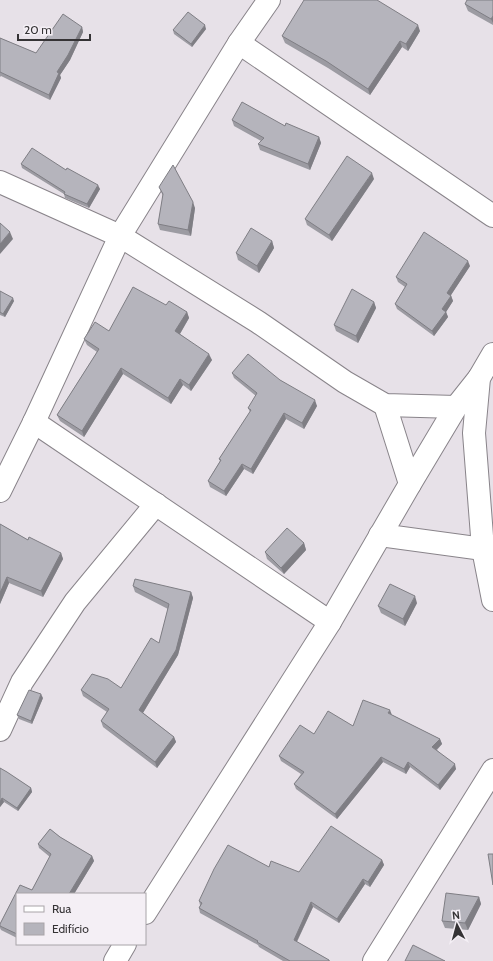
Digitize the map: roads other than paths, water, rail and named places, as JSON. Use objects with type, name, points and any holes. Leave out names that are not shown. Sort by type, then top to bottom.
[{"type":"street","points":[[0,491],[34,422],[120,236],[239,43],[269,0]]},
{"type":"street","points":[[239,43],[493,216]]},
{"type":"street","points":[[0,182],[120,236],[258,322],[346,382],[385,405],[456,407]]},
{"type":"street","points":[[146,911],[330,622],[456,407],[478,378],[493,354]]},
{"type":"street","points":[[478,378],[474,433],[484,549],[493,600]]},
{"type":"street","points":[[385,405],[410,484]]},
{"type":"street","points":[[34,422],[330,622]]},
{"type":"street","points":[[0,730],[22,682],[75,602],[156,504]]},
{"type":"street","points":[[380,535],[484,549]]},
{"type":"street","points":[[374,961],[493,770]]},
{"type":"street","points":[[115,961],[124,945]]}]
